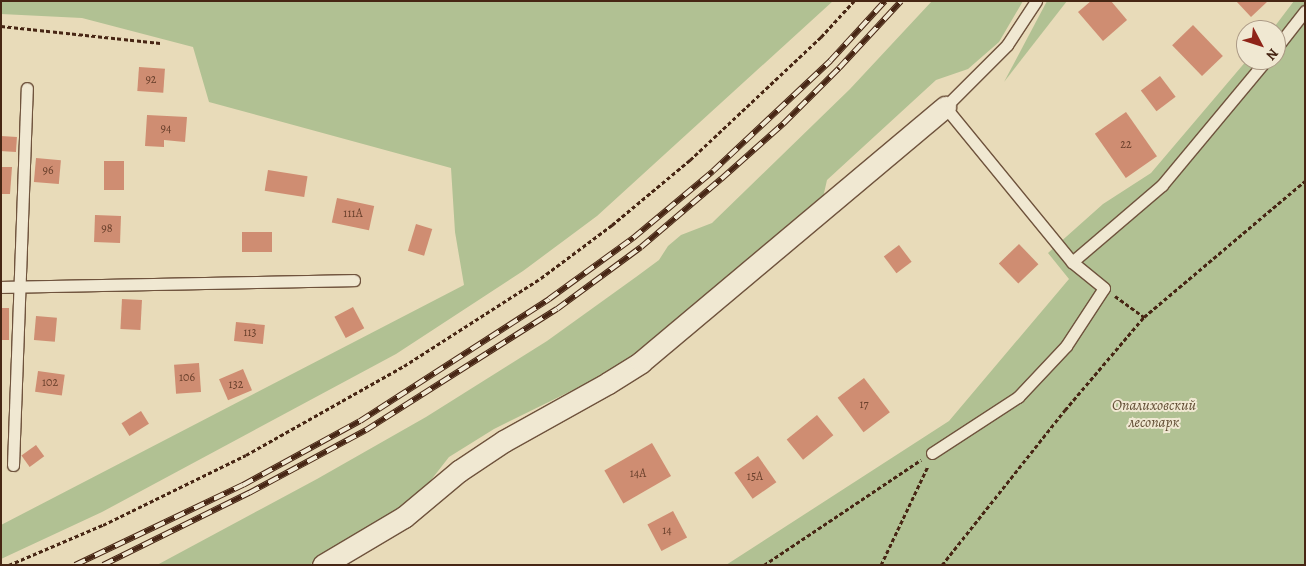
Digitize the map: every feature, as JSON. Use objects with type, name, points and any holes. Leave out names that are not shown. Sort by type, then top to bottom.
[{"type":"street","points":[[323,565],[404,517],[459,471],[504,440],[608,383],[641,362],[945,107]]},
{"type":"lane","points":[[932,453],[1018,398],[1066,346],[1104,288],[1072,262],[945,107],[1007,45],[1036,1]]},
{"type":"lane","points":[[1286,35],[1305,11]]},
{"type":"lane","points":[[1072,262],[1162,185],[1258,70]]},
{"type":"lane","points":[[13,465],[18,287],[27,88]]},
{"type":"lane","points":[[1,287],[354,280]]},
{"type":"path","points":[[9,565],[103,525],[246,455],[404,366],[540,278],[612,226],[690,160],[821,37],[854,1]]},
{"type":"path","points":[[1,26],[160,43]]},
{"type":"path","points":[[942,565],[1065,410],[1144,317],[1305,181]]},
{"type":"path","points":[[1104,288],[1144,317]]},
{"type":"path","points":[[764,565],[932,453]]},
{"type":"path","points":[[881,565],[932,453]]},
{"type":"green space","points":[[1,1],[833,1],[597,216],[523,271],[396,354],[102,512],[1,559],[1,525],[464,285],[455,232],[451,168],[209,102],[193,47],[82,18],[1,14]]},
{"type":"green space","points":[[932,1],[1023,1],[999,42],[968,69],[936,80],[827,180],[822,202],[632,361],[494,429],[449,457],[431,480],[405,506],[361,535],[309,565],[157,565],[317,479],[426,417],[547,341],[659,260],[668,246],[681,235],[712,223],[850,89]]},
{"type":"green space","points":[[1047,1],[1067,1],[1004,82]]},
{"type":"green space","name":"Опалиховский лесопарк","points":[[1294,1],[1305,1],[1305,565],[726,565],[949,421],[1069,279],[1048,253],[1103,204],[1151,173],[1239,70],[1286,70],[1286,20],[1280,20]]},
{"type":"building","points":[[1091,1],[1111,1],[1127,20],[1103,41],[1078,12]]},
{"type":"building","points":[[1236,1],[1268,1],[1251,17]]},
{"type":"building","points":[[1193,25],[1223,56],[1202,76],[1172,45]]},
{"type":"building","points":[[139,67],[165,69],[163,93],[137,91]]},
{"type":"building","points":[[1160,76],[1176,97],[1156,111],[1141,90]]},
{"type":"building","points":[[1126,112],[1157,156],[1126,178],[1095,134]]},
{"type":"building","points":[[147,115],[187,117],[185,142],[164,140],[164,147],[145,146]]},
{"type":"building","points":[[1,136],[17,137],[16,152],[1,151]]},
{"type":"building","points":[[36,158],[61,160],[59,184],[34,182]]},
{"type":"building","points":[[104,161],[124,161],[124,190],[104,190]]},
{"type":"building","points":[[1,167],[12,167],[10,194],[1,194]]},
{"type":"building","points":[[268,170],[308,176],[304,197],[265,191]]},
{"type":"building","points":[[337,198],[374,206],[369,230],[332,222]]},
{"type":"building","points":[[95,215],[121,216],[120,243],[94,242]]},
{"type":"building","points":[[416,224],[432,229],[424,256],[408,251]]},
{"type":"building","points":[[242,232],[272,232],[272,252],[242,252]]},
{"type":"building","points":[[1019,244],[1038,264],[1018,284],[999,263]]},
{"type":"building","points":[[899,245],[912,262],[896,273],[884,256]]},
{"type":"building","points":[[122,299],[142,300],[140,330],[120,329]]},
{"type":"building","points":[[353,307],[364,328],[346,338],[334,317]]},
{"type":"building","points":[[1,308],[9,308],[9,340],[1,340]]},
{"type":"building","points":[[36,316],[57,318],[55,342],[34,340]]},
{"type":"building","points":[[236,322],[265,325],[263,344],[234,341]]},
{"type":"building","points":[[199,363],[201,392],[176,394],[174,365]]},
{"type":"building","points":[[243,369],[252,390],[228,400],[219,379]]},
{"type":"building","points":[[38,371],[65,375],[62,396],[35,392]]},
{"type":"building","points":[[864,378],[890,412],[864,432],[838,398]]},
{"type":"building","points":[[141,411],[149,424],[129,436],[121,423]]},
{"type":"building","points":[[817,415],[833,435],[803,460],[787,440]]},
{"type":"building","points":[[652,443],[671,476],[623,503],[604,470]]},
{"type":"building","points":[[36,445],[44,456],[30,467],[21,456]]},
{"type":"building","points":[[758,456],[776,482],[753,499],[734,473]]},
{"type":"building","points":[[673,511],[687,537],[661,551],[647,525]]},
{"type":"railway","points":[[75,565],[243,485],[360,421],[549,299],[633,238],[713,171],[830,61],[885,1]]},
{"type":"railway","points":[[103,565],[249,493],[366,430],[557,309],[641,247],[783,124],[839,68],[901,1]]}]
